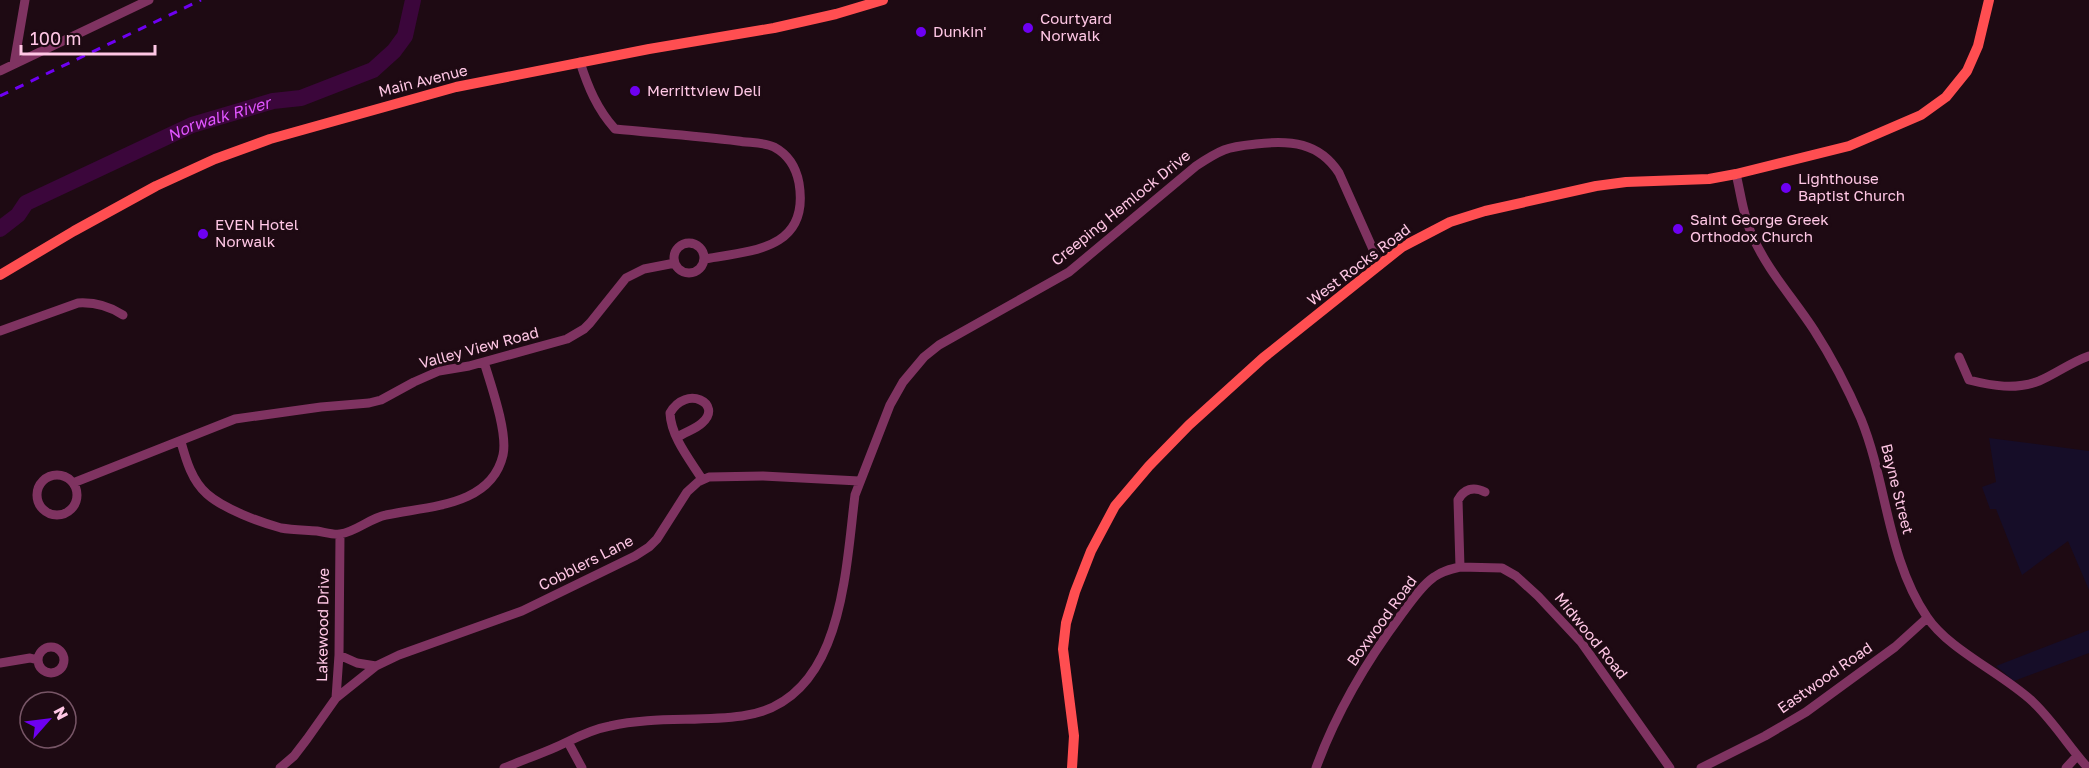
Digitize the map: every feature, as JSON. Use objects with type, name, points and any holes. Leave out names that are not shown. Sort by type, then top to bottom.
[{"type":"main road","name":"Main Avenue","points":[[0,275],[131,199],[190,170],[278,136],[402,101],[499,78],[774,28],[836,14],[883,0]]},
{"type":"main road","name":"West Rocks Road","points":[[1072,768],[1074,736],[1063,649],[1066,623],[1091,551],[1115,506],[1149,466],[1189,425],[1246,373],[1402,247],[1433,229],[1485,211],[1609,184],[1709,179],[1736,174],[1849,146],[1915,117],[1938,104],[1962,78],[1973,60],[1985,23],[1989,0]]},
{"type":"street","points":[[14,64],[25,0]]},
{"type":"street","points":[[0,71],[149,0]]},
{"type":"street","name":"Valley View Road","points":[[580,62],[595,102],[615,129],[688,134],[772,146],[791,162],[797,173],[801,197],[796,222],[788,233],[779,241],[768,246],[704,259]]},
{"type":"street","name":"Creeping Hemlock Drive","points":[[504,768],[580,735],[609,726],[655,719],[755,714],[782,701],[803,686],[820,662],[837,616],[859,481],[890,405],[903,382],[924,357],[939,345],[1069,272],[1196,166],[1226,149],[1279,141],[1308,147],[1331,160],[1339,173],[1380,265]]},
{"type":"street","name":"Bayne Street","points":[[1736,174],[1744,214],[1755,243],[1822,343],[1860,417],[1876,461],[1890,530],[1914,595],[1927,618],[1948,639],[2032,702],[2058,729],[2088,768]]},
{"type":"street","name":"Valley View Road","points":[[690,243],[699,246],[704,259],[702,267],[693,273],[682,272],[674,260],[677,249],[690,243]]},
{"type":"street","name":"Valley View Road","points":[[73,483],[235,419],[369,403],[439,371],[484,362],[567,339],[590,323],[626,278],[674,260]]},
{"type":"street","points":[[0,331],[78,303],[111,307],[123,315]]},
{"type":"street","points":[[1959,357],[1969,380],[1989,386],[2008,387],[2040,381],[2089,356]]},
{"type":"street","points":[[181,442],[196,481],[206,494],[219,502],[252,518],[282,528],[340,534],[379,516],[438,506],[465,498],[491,479],[503,454],[504,437],[484,362]]},
{"type":"street","points":[[678,437],[705,420],[708,408],[700,398],[693,397],[681,401],[669,413],[678,437],[702,479],[763,476],[859,481]]},
{"type":"street","points":[[62,475],[73,483],[77,492],[76,500],[67,512],[52,515],[39,506],[37,490],[46,478],[62,475]]},
{"type":"street","name":"Cobblers Lane","points":[[336,698],[376,666],[399,655],[522,611],[635,556],[650,547],[657,539],[687,492],[702,479]]},
{"type":"street","points":[[1460,567],[1458,500],[1462,493],[1469,489],[1479,489],[1485,492]]},
{"type":"street","name":"Lakewood Drive","points":[[280,768],[294,756],[336,698],[339,655],[340,534]]},
{"type":"street","name":"Boxwood Road","points":[[1316,768],[1325,741],[1350,694],[1388,632],[1426,583],[1445,571],[1460,567]]},
{"type":"street","name":"Midwood Road","points":[[1460,567],[1502,568],[1516,576],[1538,596],[1581,642],[1670,768]]},
{"type":"street","name":"Eastwood Road","points":[[1701,768],[1765,736],[1806,712],[1895,647],[1927,618]]},
{"type":"street","points":[[339,655],[357,663],[376,666]]},
{"type":"street","points":[[0,663],[30,658],[38,660]]},
{"type":"street","points":[[568,742],[582,768]]},
{"type":"street","points":[[2066,768],[2077,756]]},
{"type":"shaded area","points":[[1989,438],[2089,451],[2089,590],[2068,541],[2022,575],[1996,509],[1990,509],[1982,487],[1996,482]]},
{"type":"shaded area","points":[[2089,630],[2089,653],[2014,681],[1996,666]]},
{"type":"waterway","name":"Norwalk River","points":[[0,229],[18,215],[26,203],[192,125],[273,101],[301,98],[373,70],[394,51],[405,36],[413,0]]},
{"type":"railway","points":[[0,96],[201,0]]},
{"type":"place","name":"Courtyard Norwalk","points":[[1028,28]]},
{"type":"place","name":"Dunkin'","points":[[921,32]]},
{"type":"place","name":"Merrittview Deli","points":[[635,91]]},
{"type":"place","name":"Lighthouse Baptist Church","points":[[1786,188]]},
{"type":"place","name":"Saint George Greek Orthodox Church","points":[[1678,229]]},
{"type":"place","name":"EVEN Hotel Norwalk","points":[[203,234]]}]
